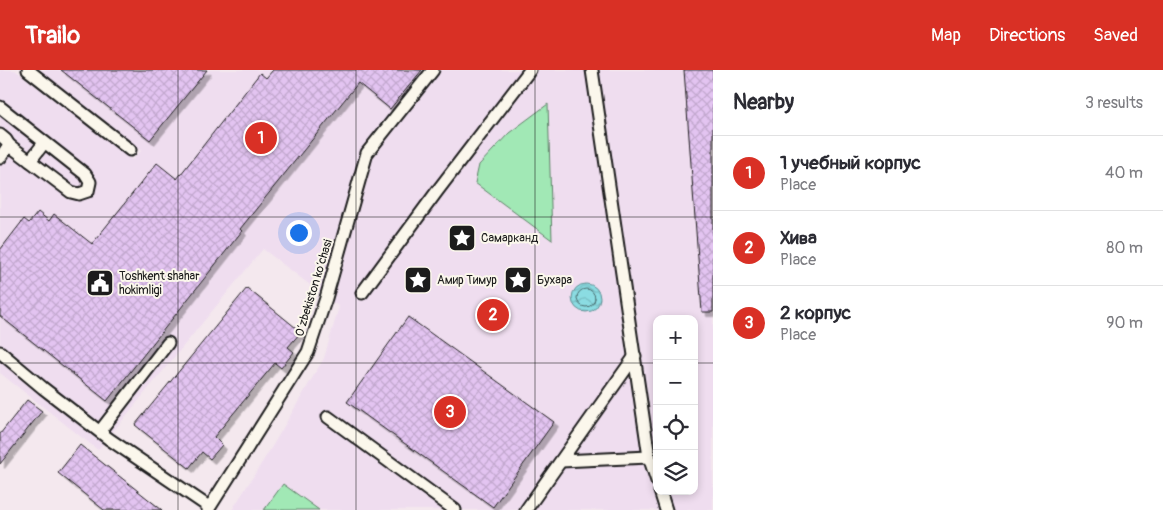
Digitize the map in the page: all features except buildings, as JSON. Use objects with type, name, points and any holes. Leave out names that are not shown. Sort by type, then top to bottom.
[{"type":"lane","points":[[28,70],[130,150]]},
{"type":"lane","name":"O‘zbekiston ko‘chasi","points":[[209,508],[308,352],[326,298],[367,153],[433,70]]},
{"type":"lane","points":[[362,293],[530,70]]},
{"type":"lane","points":[[592,70],[649,457],[653,469]]},
{"type":"lane","points":[[0,107],[85,174],[90,182],[88,191],[79,194],[71,192],[9,145],[0,135]]},
{"type":"lane","points":[[30,161],[44,142]]},
{"type":"lane","points":[[0,158],[9,145]]},
{"type":"lane","points":[[100,431],[168,343]]},
{"type":"lane","points":[[0,352],[100,431],[209,508]]},
{"type":"lane","points":[[526,510],[635,356]]},
{"type":"lane","points":[[328,417],[455,510]]},
{"type":"lane","points":[[561,461],[649,457]]},
{"type":"lane","points":[[661,495],[666,510]]},
{"type":"shaded area","points":[[0,70],[15,70],[132,160],[141,151],[36,70],[713,70],[713,510],[232,510],[324,358],[339,307],[263,249],[98,450],[0,373]]},
{"type":"green space","points":[[548,104],[552,240],[475,183],[479,165],[509,133]]},
{"type":"green space","points":[[283,484],[319,510],[264,510]]},
{"type":"water","points":[[586,284],[596,288],[600,298],[596,308],[586,312],[576,308],[572,298],[576,288]]},
{"type":"place","name":"1 учебный корпус","points":[[261,138]]},
{"type":"place","name":"Самарканд","points":[[462,238]]},
{"type":"place","name":"Амир Тимур","points":[[418,280]]},
{"type":"place","name":"Бухара","points":[[518,280]]},
{"type":"place","name":"Toshkent shahar hokimligi","points":[[100,283]]},
{"type":"place","name":"Хива","points":[[493,315]]},
{"type":"place","name":"2 корпус","points":[[450,412]]}]
